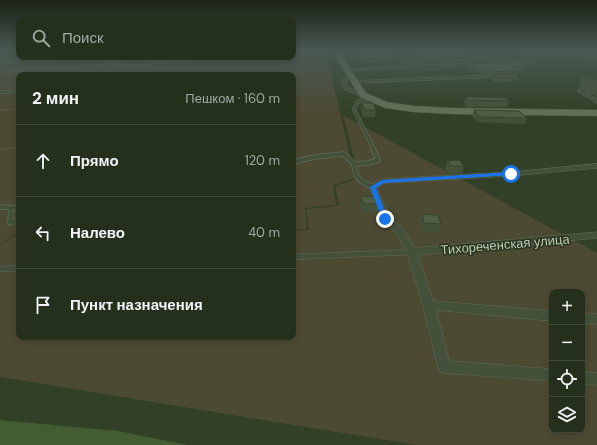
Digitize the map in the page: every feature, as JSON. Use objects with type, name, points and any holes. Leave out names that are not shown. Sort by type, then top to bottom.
[{"type":"main road","points":[[348,72],[363,95],[385,105],[414,109],[597,113]]},
{"type":"street","points":[[351,76],[395,72]]},
{"type":"street","points":[[597,91],[580,91],[597,101]]},
{"type":"street","points":[[549,376],[444,368],[429,305],[412,252],[399,229],[385,219],[373,187],[382,182],[511,174],[597,166]]},
{"type":"street","name":"Тихореченская улица","points":[[412,252],[597,235]]},
{"type":"street","points":[[429,305],[549,316]]},
{"type":"street","points":[[585,318],[597,319]]},
{"type":"street","points":[[585,378],[597,379]]},
{"type":"lane","points":[[351,76],[502,76]]},
{"type":"lane","points":[[0,92],[16,91]]},
{"type":"lane","points":[[354,164],[368,163],[378,160],[354,109],[358,102],[369,98]]},
{"type":"lane","points":[[296,161],[314,157],[344,154],[354,164],[355,174],[359,181],[373,187]]},
{"type":"lane","points":[[0,208],[16,208]]},
{"type":"lane","points":[[11,208],[10,223],[16,221]]},
{"type":"lane","points":[[296,257],[412,252]]},
{"type":"lane","points":[[0,269],[16,268]]},
{"type":"path","points":[[0,110],[16,109]]},
{"type":"path","points":[[0,149],[16,148]]},
{"type":"shaded area","points":[[0,72],[331,72],[355,178],[333,185],[336,205],[305,208],[307,229],[296,229],[296,72],[16,72],[16,235],[12,235],[0,245]]},
{"type":"shaded area","points":[[343,115],[597,253],[597,445],[416,445],[0,377],[0,246],[12,236],[16,236],[16,340],[296,340],[296,230],[309,230],[306,209],[339,206],[335,186],[359,178]]},
{"type":"shaded area","points":[[0,420],[118,431],[188,445],[0,445]]},
{"type":"building","points":[[515,74],[519,77],[496,78],[492,75]]},
{"type":"building","points":[[583,77],[597,78],[597,79],[585,79]]},
{"type":"building","points":[[466,97],[506,98],[509,101],[468,100]]},
{"type":"building","points":[[362,103],[373,103],[376,110],[364,110]]},
{"type":"building","points":[[474,110],[519,111],[527,118],[479,117]]},
{"type":"building","points":[[459,160],[464,166],[452,166],[447,161]]},
{"type":"building","points":[[375,196],[378,204],[363,204],[361,197]]},
{"type":"building","points":[[422,214],[438,215],[441,224],[424,223]]},
{"type":"route","points":[[385,219],[373,187],[382,182],[511,174]]}]
